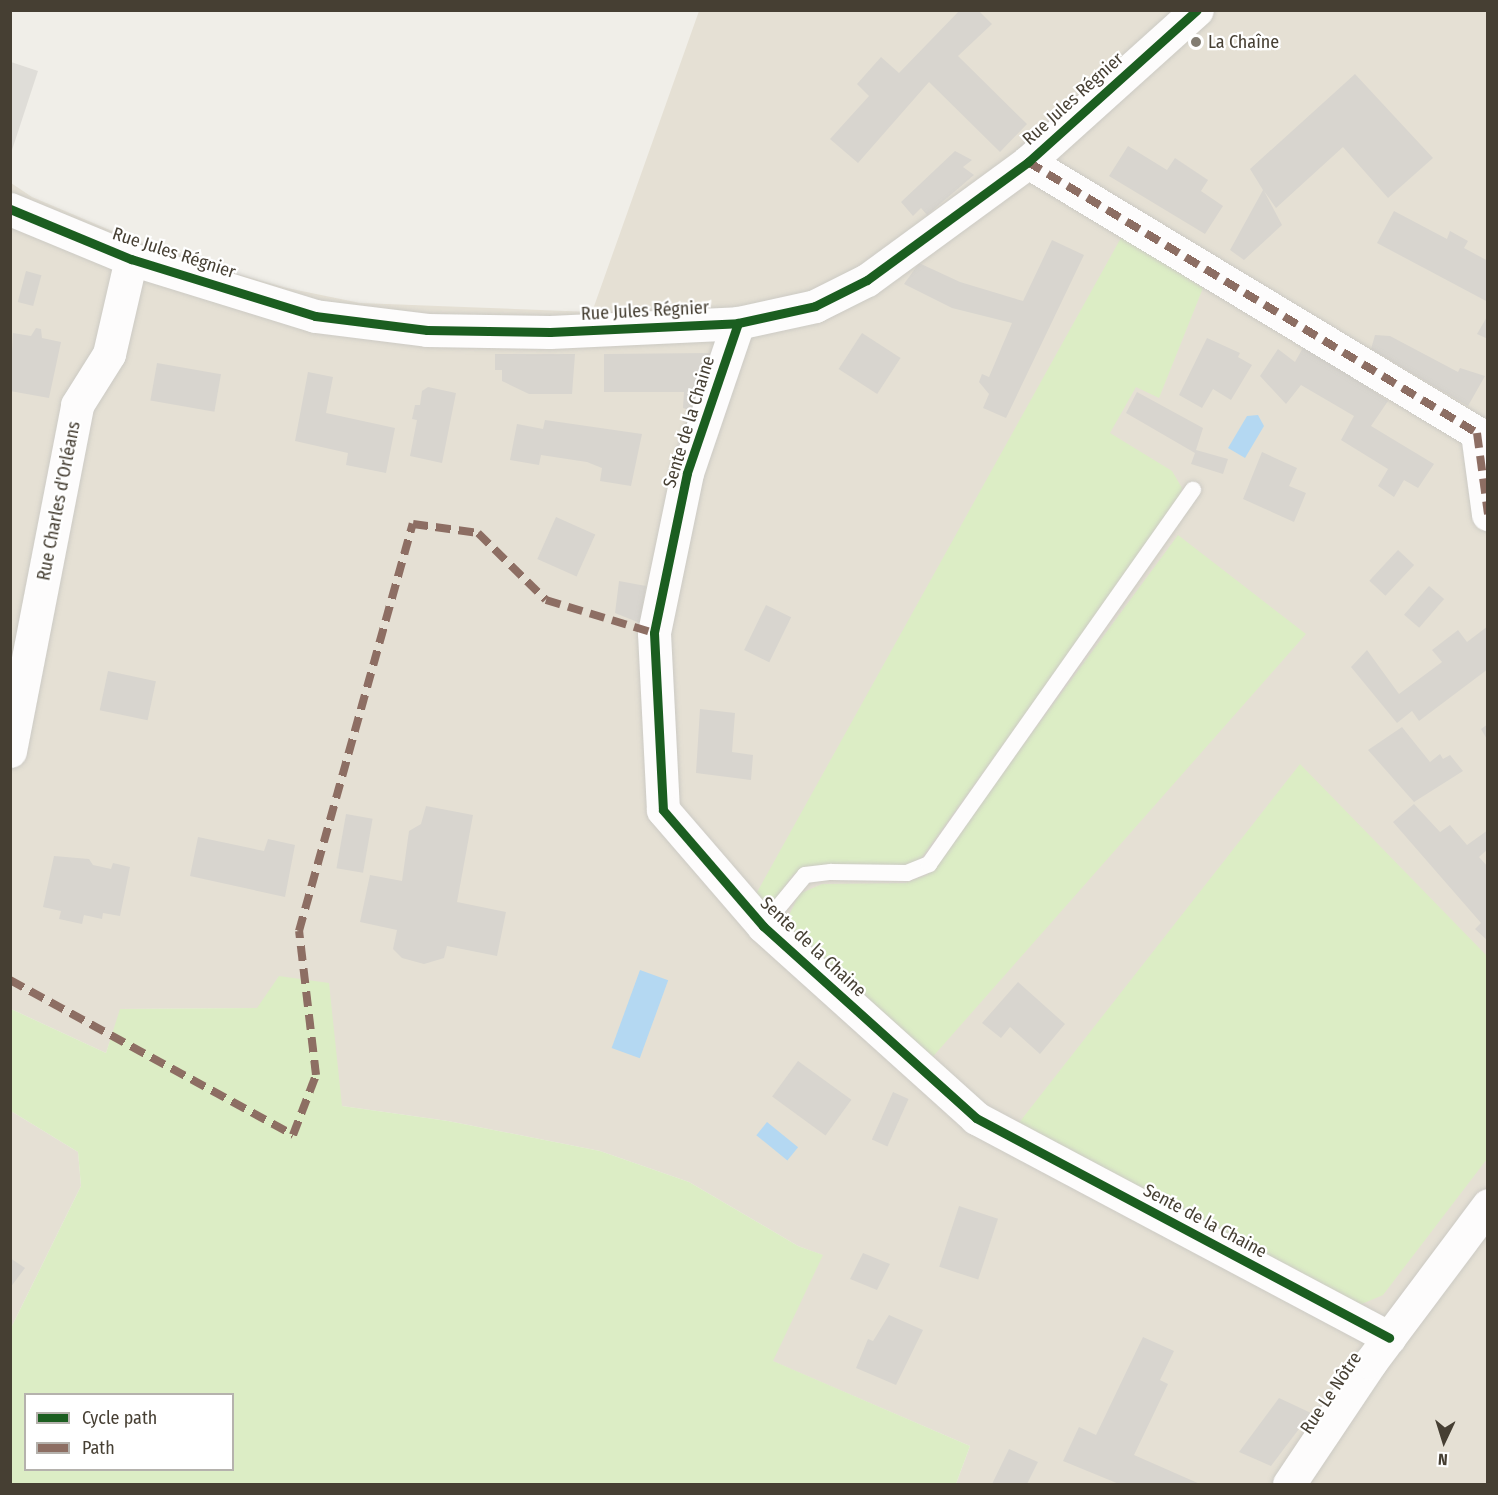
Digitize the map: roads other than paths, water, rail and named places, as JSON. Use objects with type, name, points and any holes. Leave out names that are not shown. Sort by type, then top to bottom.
[{"type":"street","name":"Rue Jules Régnier","points":[[10,209],[131,259],[315,316],[427,330],[550,332],[738,323],[815,306],[867,280],[1028,162],[1197,10]]},
{"type":"street","name":"Rue Jules Régnier","points":[[1028,162],[1477,433],[1488,514]]},
{"type":"street","name":"Rue Charles d'Orléans","points":[[10,751],[77,405],[109,354],[131,259]]},
{"type":"street","name":"Sente de la Chaine","points":[[738,323],[687,473],[654,633],[663,810],[763,926],[976,1118],[1389,1338]]},
{"type":"street","name":"Rue Le Nôtre","points":[[1289,1485],[1389,1338],[1488,1205]]},
{"type":"lane","points":[[763,926],[805,875],[831,872],[907,873],[929,864],[1193,490]]},
{"type":"water","points":[[1258,415],[1264,426],[1245,458],[1228,448],[1247,416]]},
{"type":"water","points":[[640,970],[668,980],[640,1058],[612,1048]]},
{"type":"water","points":[[767,1122],[798,1147],[787,1160],[756,1135]]},
{"type":"place","name":"La Chaîne","points":[[1196,42]]}]
